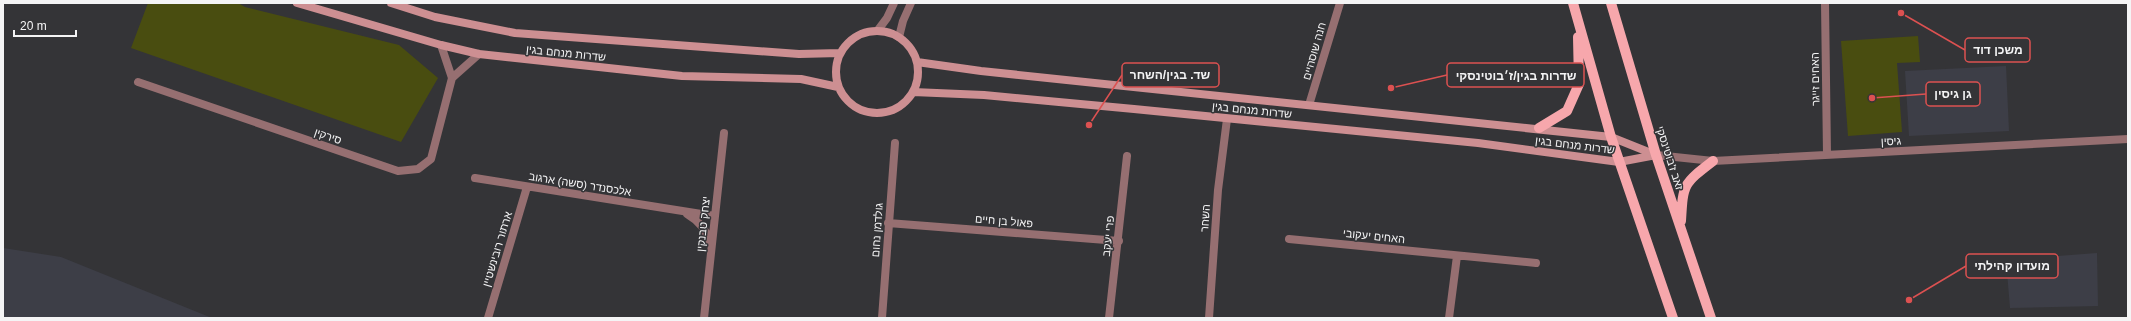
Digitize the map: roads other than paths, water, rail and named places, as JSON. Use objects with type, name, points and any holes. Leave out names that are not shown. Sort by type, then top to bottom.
[{"type":"main road","points":[[1573,3],[1611,137],[1673,318]]},
{"type":"main road","name":"זאב ז'בוטינסקי","points":[[1611,3],[1656,155],[1711,318]]},
{"type":"main road","points":[[1539,128],[1567,111],[1579,84],[1577,17]]},
{"type":"main road","points":[[1680,227],[1683,192],[1691,178],[1712,161]]},
{"type":"street","name":"שדרות מנחם בגין","points":[[297,3],[441,45],[479,54],[682,76],[801,79],[838,87]]},
{"type":"street","name":"שדרות מנחם בגין","points":[[392,3],[435,17],[515,33],[799,54],[840,53]]},
{"type":"street","points":[[878,30],[887,18],[894,3]]},
{"type":"street","points":[[900,37],[903,21],[911,3]]},
{"type":"street","name":"חנה שוסהיים","points":[[1309,105],[1340,3]]},
{"type":"street","name":"האחים זייגר","points":[[1825,3],[1827,155]]},
{"type":"street","points":[[878,30],[900,37],[914,52],[917,62],[917,82],[913,92],[900,106],[889,111],[877,113],[865,111],[854,106],[844,97],[838,87],[835,76],[836,64],[846,43],[867,31],[878,30]]},
{"type":"street","points":[[441,45],[452,78],[479,54]]},
{"type":"street","name":"שדרות מנחם בגין","points":[[917,62],[981,72],[1539,128],[1611,137],[1656,155]]},
{"type":"street","name":"סירקין","points":[[138,82],[398,171],[418,169],[431,159],[452,78]]},
{"type":"street","name":"שדרות מנחם בגין","points":[[913,92],[984,95],[1227,119],[1478,144],[1619,162],[1656,155]]},
{"type":"street","name":"השחר","points":[[1209,318],[1218,190],[1227,119]]},
{"type":"street","name":"יצחק טבנקין","points":[[704,318],[724,133]]},
{"type":"street","name":"גיסין","points":[[1656,155],[1712,161],[2128,139]]},
{"type":"street","name":"גולדמן נחום","points":[[882,318],[895,143]]},
{"type":"street","name":"פרי יעקב","points":[[1109,318],[1119,241],[1127,156]]},
{"type":"street","name":"אלכסנדר (סשה) ארגוב","points":[[475,178],[714,216]]},
{"type":"street","name":"ארתור רובינשטיין","points":[[488,318],[527,187]]},
{"type":"street","name":"אלכסנדר (סשה) ארגוב","points":[[683,211],[697,220],[707,232],[711,245]]},
{"type":"street","name":"פאול בן חיים","points":[[888,223],[1119,241]]},
{"type":"street","name":"האחים יעקובי","points":[[1289,239],[1536,263]]},
{"type":"street","points":[[1450,318],[1457,256]]},
{"type":"place","name":"משכן דוד","points":[[1901,13]]},
{"type":"place","name":"שדרות בגין/ז׳בוטינסקי","points":[[1391,88]]},
{"type":"place","name":"גן גיסין","points":[[1872,98]]},
{"type":"place","name":"שד. בגין/השחר","points":[[1089,125]]},
{"type":"place","name":"מועדון קהילתי","points":[[1909,300]]}]
